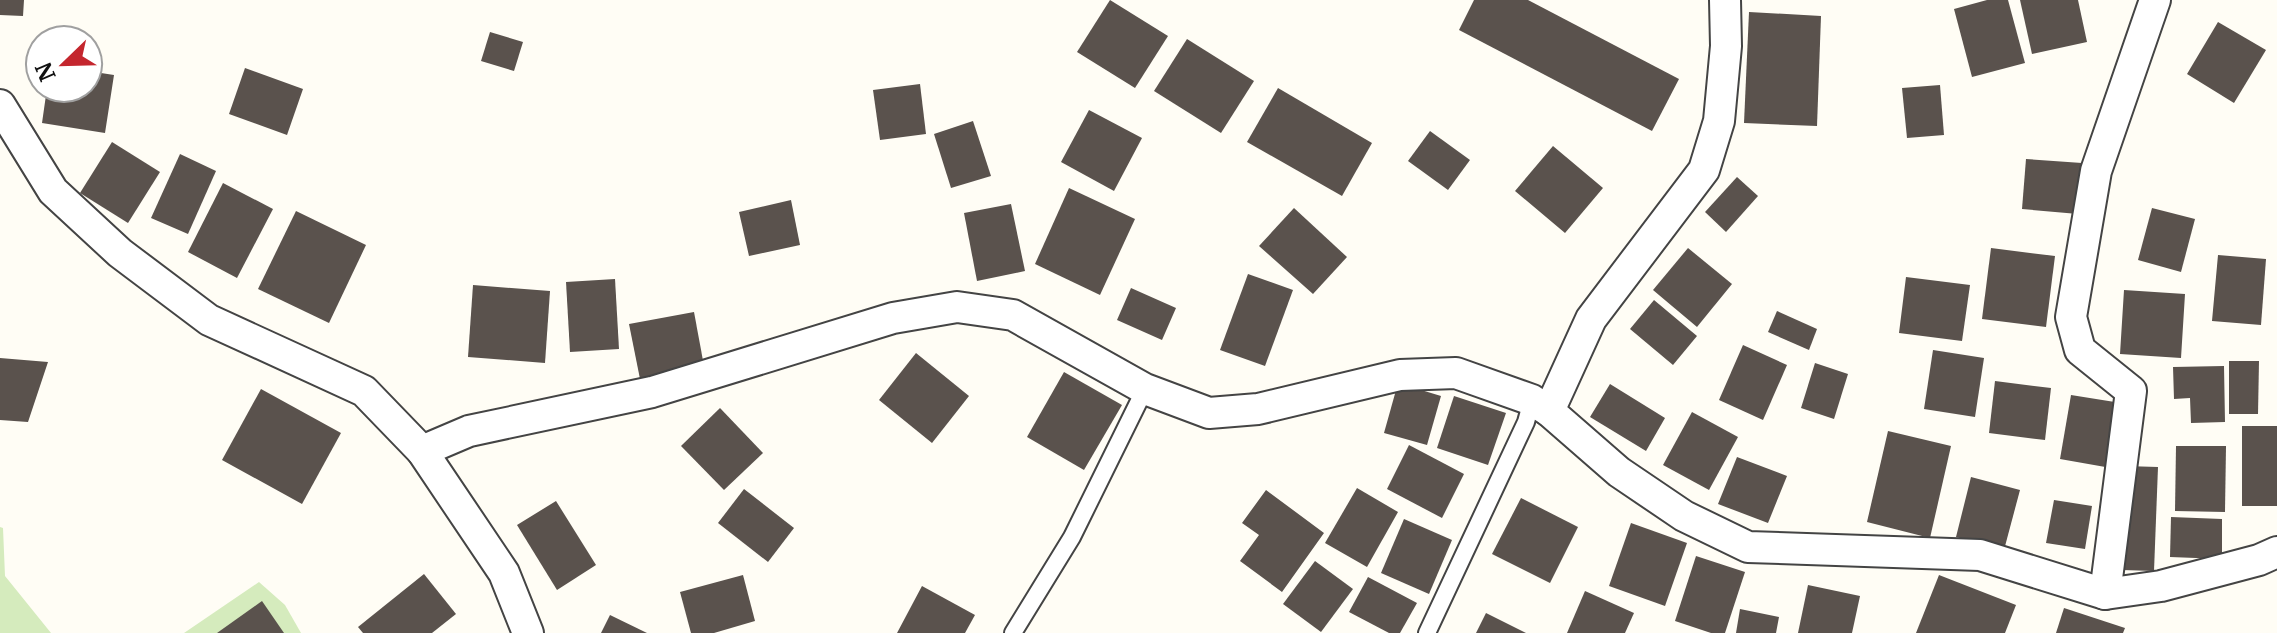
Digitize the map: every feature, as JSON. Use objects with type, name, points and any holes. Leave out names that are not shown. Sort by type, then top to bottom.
[{"type":"street","points":[[1540,406],[1591,319],[1704,170],[1719,121],[1726,46],[1725,0]]},
{"type":"street","points":[[2105,594],[2131,391],[2080,350],[2071,317],[2096,171],[2155,0]]},
{"type":"street","points":[[0,105],[53,191],[120,253],[209,320],[364,391],[422,451],[504,573],[528,633]]},
{"type":"street","points":[[422,451],[469,431],[549,411],[652,392],[893,318],[957,307],[1013,315],[1145,389],[1209,413],[1258,409],[1400,375],[1456,373],[1540,406],[1619,472],[1684,516],[1748,547],[1980,555],[2105,594],[2161,586],[2259,560],[2277,552]]},
{"type":"lane","points":[[1013,633],[1072,537],[1145,389]]},
{"type":"lane","points":[[1427,633],[1526,422],[1540,406]]},
{"type":"green space","points":[[0,527],[3,528],[5,576],[51,633],[0,633]]},
{"type":"green space","points":[[259,582],[285,605],[301,633],[184,633]]},
{"type":"building","points":[[0,0],[24,0],[23,16],[0,15]]},
{"type":"building","points":[[1110,0],[1168,36],[1135,88],[1077,52]]},
{"type":"building","points":[[1474,0],[1528,0],[1679,79],[1652,131],[1459,30]]},
{"type":"building","points":[[1987,0],[2008,0],[2025,63],[1972,77],[1954,9]]},
{"type":"building","points":[[2020,0],[2078,0],[2087,42],[2032,54]]},
{"type":"building","points":[[1749,12],[1821,16],[1817,126],[1744,123]]},
{"type":"building","points":[[2218,22],[2266,50],[2234,103],[2187,74]]},
{"type":"building","points":[[490,32],[523,42],[514,71],[481,61]]},
{"type":"building","points":[[1187,39],[1254,81],[1221,133],[1154,91]]},
{"type":"building","points":[[245,68],[303,89],[287,135],[229,114]]},
{"type":"building","points":[[104,73],[114,75],[105,133],[42,123],[45,104],[104,104]]},
{"type":"building","points":[[920,84],[926,134],[880,140],[873,90]]},
{"type":"building","points":[[1940,85],[1944,135],[1907,138],[1902,88]]},
{"type":"building","points":[[1278,88],[1372,143],[1342,196],[1247,142]]},
{"type":"building","points":[[1089,110],[1142,138],[1114,191],[1061,162]]},
{"type":"building","points":[[973,121],[991,176],[951,188],[934,134]]},
{"type":"building","points":[[1430,131],[1470,160],[1448,190],[1408,161]]},
{"type":"building","points":[[112,142],[160,172],[128,223],[80,193]]},
{"type":"building","points":[[1553,146],[1603,188],[1565,233],[1515,191]]},
{"type":"building","points":[[180,154],[216,171],[188,234],[151,218]]},
{"type":"building","points":[[2026,159],[2082,163],[2078,214],[2022,209]]},
{"type":"building","points":[[1737,177],[1758,196],[1726,232],[1705,212]]},
{"type":"building","points":[[223,183],[273,209],[237,278],[188,252]]},
{"type":"building","points":[[1069,188],[1135,219],[1100,295],[1035,264]]},
{"type":"building","points":[[791,200],[800,245],[749,256],[739,212]]},
{"type":"building","points":[[1011,204],[1025,271],[977,281],[964,213]]},
{"type":"building","points":[[1294,208],[1347,257],[1313,294],[1259,246]]},
{"type":"building","points":[[2152,208],[2195,219],[2181,272],[2138,260]]},
{"type":"building","points":[[296,211],[366,245],[329,323],[258,289]]},
{"type":"building","points":[[1688,248],[1732,284],[1697,327],[1653,290]]},
{"type":"building","points":[[1991,248],[2055,256],[2046,327],[1982,319]]},
{"type":"building","points":[[2218,255],[2266,259],[2261,325],[2212,321]]},
{"type":"building","points":[[1248,274],[1293,290],[1265,366],[1220,350]]},
{"type":"building","points":[[1906,277],[1970,285],[1962,341],[1899,333]]},
{"type":"building","points":[[615,279],[619,349],[570,352],[566,282]]},
{"type":"building","points":[[473,285],[550,291],[545,363],[468,357]]},
{"type":"building","points":[[1131,288],[1176,308],[1162,340],[1117,320]]},
{"type":"building","points":[[2124,290],[2185,294],[2181,358],[2120,354]]},
{"type":"building","points":[[1654,300],[1697,336],[1673,365],[1630,329]]},
{"type":"building","points":[[1777,311],[1817,329],[1809,350],[1768,332]]},
{"type":"building","points":[[694,312],[704,366],[640,379],[629,324]]},
{"type":"building","points":[[1743,345],[1787,365],[1763,420],[1719,400]]},
{"type":"building","points":[[1933,350],[1984,358],[1975,417],[1924,409]]},
{"type":"building","points":[[916,353],[969,396],[932,443],[879,400]]},
{"type":"building","points":[[0,358],[48,362],[28,422],[0,420]]},
{"type":"building","points":[[2229,361],[2259,361],[2258,414],[2229,414]]},
{"type":"building","points":[[1815,363],[1848,374],[1834,419],[1801,408]]},
{"type":"building","points":[[2224,366],[2225,422],[2191,423],[2190,398],[2174,399],[2173,367]]},
{"type":"building","points":[[1064,372],[1122,405],[1084,470],[1027,437]]},
{"type":"building","points":[[1995,381],[2051,388],[2045,440],[1989,433]]},
{"type":"building","points":[[1398,383],[1441,396],[1427,445],[1384,433]]},
{"type":"building","points":[[1610,384],[1665,418],[1646,451],[1590,417]]},
{"type":"building","points":[[261,389],[341,433],[302,504],[222,460]]},
{"type":"building","points":[[2071,395],[2121,403],[2111,468],[2060,459]]},
{"type":"building","points":[[1454,396],[1506,413],[1488,465],[1437,448]]},
{"type":"building","points":[[720,408],[763,453],[724,490],[681,446]]},
{"type":"building","points":[[1692,412],[1738,437],[1709,490],[1663,465]]},
{"type":"building","points":[[2242,426],[2277,426],[2277,506],[2242,506]]},
{"type":"building","points":[[1888,431],[1951,446],[1930,538],[1867,522]]},
{"type":"building","points":[[1409,445],[1464,474],[1442,518],[1387,489]]},
{"type":"building","points":[[2176,446],[2226,446],[2225,512],[2175,511]]},
{"type":"building","points":[[1737,457],[1787,476],[1768,523],[1718,504]]},
{"type":"building","points":[[2125,466],[2158,467],[2154,571],[2122,570]]},
{"type":"building","points":[[1971,477],[2020,490],[2004,550],[1956,537]]},
{"type":"building","points":[[1357,488],[1398,512],[1367,567],[1325,543]]},
{"type":"building","points":[[744,489],[794,528],[768,562],[718,523]]},
{"type":"building","points":[[1266,490],[1324,533],[1282,592],[1240,561],[1259,535],[1242,523]]},
{"type":"building","points":[[1521,498],[1578,527],[1550,583],[1492,554]]},
{"type":"building","points":[[2054,500],[2092,506],[2085,549],[2046,543]]},
{"type":"building","points":[[556,501],[596,565],[557,590],[517,525]]},
{"type":"building","points":[[2171,517],[2222,519],[2222,559],[2170,557]]},
{"type":"building","points":[[1404,519],[1452,540],[1429,594],[1381,573]]},
{"type":"building","points":[[1631,523],[1687,543],[1665,606],[1609,586]]},
{"type":"building","points":[[1696,556],[1745,572],[1725,633],[1711,633],[1675,621]]},
{"type":"building","points":[[1315,561],[1353,589],[1321,632],[1283,604]]},
{"type":"building","points":[[424,574],[456,614],[432,633],[363,633],[358,627]]},
{"type":"building","points":[[743,575],[755,621],[714,633],[691,633],[680,592]]},
{"type":"building","points":[[1939,575],[2016,605],[2005,633],[1916,633]]},
{"type":"building","points":[[1368,577],[1417,603],[1400,633],[1389,633],[1349,612]]},
{"type":"building","points":[[1808,585],[1860,596],[1852,633],[1798,633]]},
{"type":"building","points":[[922,586],[975,615],[965,633],[897,633]]},
{"type":"building","points":[[1585,591],[1634,613],[1625,633],[1567,633]]},
{"type":"building","points":[[262,601],[284,633],[217,633]]},
{"type":"building","points":[[2064,608],[2125,628],[2123,633],[2056,633]]},
{"type":"building","points":[[1740,609],[1779,617],[1776,633],[1736,633]]},
{"type":"building","points":[[1486,613],[1526,633],[1476,633]]},
{"type":"building","points":[[610,615],[647,633],[601,633]]}]
